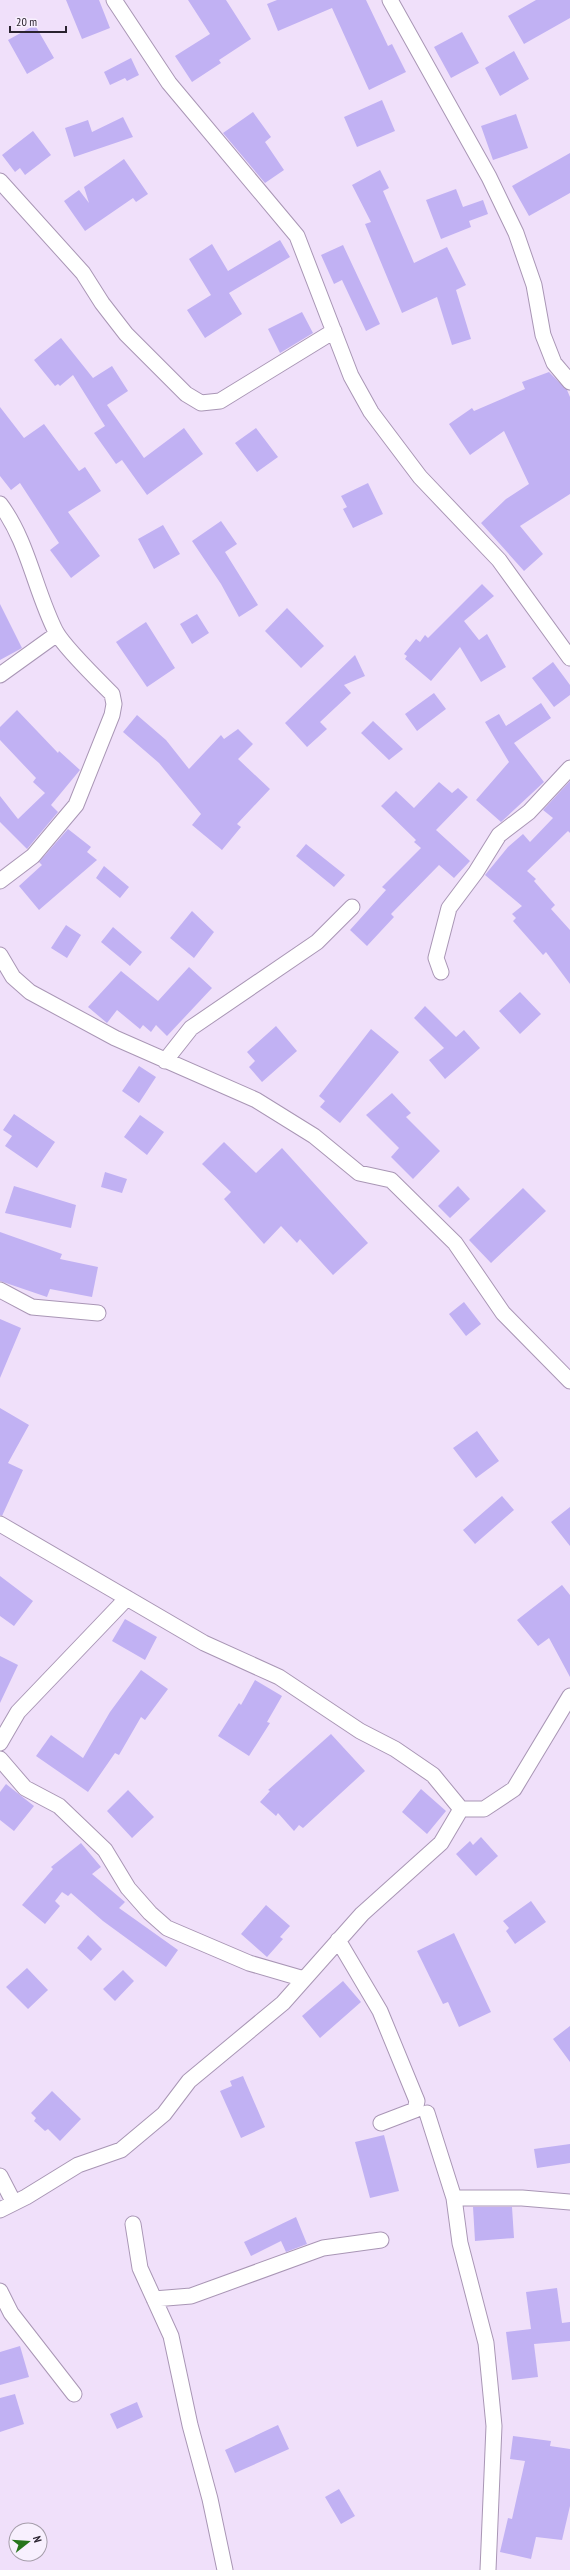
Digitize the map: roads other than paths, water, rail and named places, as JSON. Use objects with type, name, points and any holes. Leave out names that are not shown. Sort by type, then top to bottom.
[{"type":"street","points":[[114,0],[169,84],[298,236],[351,376],[371,412],[420,477],[499,560],[570,658]]},
{"type":"street","points":[[390,0],[489,177],[509,219],[534,284],[543,335],[554,364],[570,382]]},
{"type":"street","points":[[0,181],[83,273],[102,304],[126,334],[186,394],[201,403],[220,400],[334,331]]},
{"type":"street","points":[[0,504],[21,541],[34,581],[57,634],[112,694],[114,704],[97,757],[76,805],[33,856],[0,881]]},
{"type":"street","points":[[0,675],[57,634]]},
{"type":"street","points":[[441,972],[436,958],[450,908],[476,872],[499,835],[529,812],[570,768]]},
{"type":"street","points":[[165,1061],[191,1028],[317,942],[352,907]]},
{"type":"street","points":[[0,956],[13,977],[30,992],[114,1038],[256,1100],[314,1136],[359,1173],[390,1180],[455,1243],[503,1313],[570,1381]]},
{"type":"street","points":[[0,1290],[32,1307],[98,1313]]},
{"type":"street","points":[[0,1524],[204,1643],[279,1677],[360,1731],[395,1749],[432,1775],[461,1809],[484,1809],[514,1789],[570,1696]]},
{"type":"street","points":[[0,1743],[18,1712],[127,1598]]},
{"type":"street","points":[[0,1759],[25,1788],[59,1806],[105,1850],[128,1888],[150,1913],[167,1928],[249,1963],[304,1979]]},
{"type":"street","points":[[0,2210],[78,2165],[121,2150],[164,2114],[189,2081],[283,2003],[362,1914],[441,1843],[461,1809]]},
{"type":"street","points":[[338,1940],[380,2011],[417,2101],[414,2110],[381,2123]]},
{"type":"street","points":[[427,2113],[454,2198],[460,2243],[486,2343],[494,2426],[488,2570]]},
{"type":"street","points":[[0,2176],[14,2203]]},
{"type":"street","points":[[454,2198],[522,2198],[570,2202]]},
{"type":"street","points":[[134,2224],[140,2268],[171,2336],[190,2424],[210,2499],[225,2570]]},
{"type":"street","points":[[154,2299],[191,2296],[323,2248],[381,2240]]},
{"type":"street","points":[[0,2291],[11,2313],[74,2394]]}]
